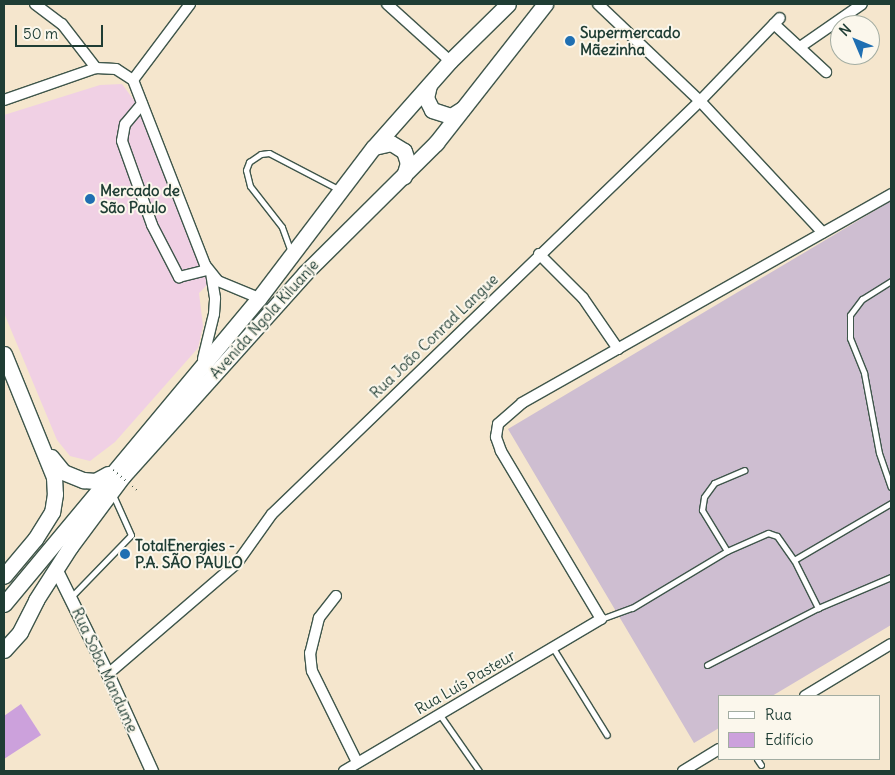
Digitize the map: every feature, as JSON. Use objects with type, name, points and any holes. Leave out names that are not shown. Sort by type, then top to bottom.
[{"type":"main road","name":"Avenida Ngola Kiluanje","points":[[4,604],[111,472],[259,298],[373,148],[450,61],[508,4]]},
{"type":"main road","name":"Avenida Ngola Kiluanje","points":[[4,650],[20,632],[56,569],[111,491],[305,273],[371,205],[404,176],[436,143],[545,4]]},
{"type":"main road","points":[[429,85],[426,98],[432,110],[451,116],[462,109]]},
{"type":"main road","points":[[373,148],[386,142],[399,146],[408,163],[404,176]]},
{"type":"main road","points":[[4,354],[54,477],[52,512],[35,539],[4,576]]},
{"type":"main road","points":[[42,446],[56,464],[72,477],[94,481],[111,472]]},
{"type":"street","points":[[35,4],[62,24],[96,68]]},
{"type":"street","points":[[133,80],[190,4]]},
{"type":"street","points":[[387,4],[450,61]]},
{"type":"street","points":[[598,4],[700,101],[823,232]]},
{"type":"street","points":[[826,72],[800,46],[862,4]]},
{"type":"street","name":"Rua João Conrad Langue","points":[[108,674],[237,563],[272,514],[539,254],[700,101],[777,21],[800,46]]},
{"type":"street","points":[[4,100],[96,68],[116,69],[133,80],[209,272],[215,298],[213,323],[206,352],[196,373]]},
{"type":"street","points":[[142,104],[125,124],[122,141],[152,225],[179,277],[209,272],[227,286],[259,298]]},
{"type":"street","points":[[601,619],[511,470],[496,437],[498,424],[522,403],[891,194]]},
{"type":"street","points":[[539,254],[583,298],[618,349]]},
{"type":"street","name":"Rua Soba Mandume","points":[[56,569],[108,674],[152,771]]},
{"type":"street","points":[[336,596],[319,618],[310,654],[312,671],[357,762]]},
{"type":"street","name":"Rua Luís Pasteur","points":[[344,771],[601,619]]},
{"type":"street","points":[[807,695],[891,644]]},
{"type":"street","points":[[683,771],[718,750]]},
{"type":"lane","points":[[292,254],[282,227],[250,186],[246,170],[249,162],[260,154],[269,153],[340,190]]},
{"type":"lane","points":[[891,281],[862,299],[850,315],[850,338],[864,373],[879,453],[891,487]]},
{"type":"lane","points":[[726,550],[702,510],[704,497],[714,483],[744,470]]},
{"type":"lane","points":[[70,598],[131,536],[111,491]]},
{"type":"lane","points":[[794,560],[891,503]]},
{"type":"lane","points":[[601,619],[632,608],[726,550],[768,533],[777,536],[794,560],[818,608]]},
{"type":"lane","points":[[707,665],[818,608],[891,577]]},
{"type":"lane","points":[[552,648],[607,735]]},
{"type":"lane","points":[[440,715],[479,771]]},
{"type":"lane","points":[[758,760],[761,766]]},
{"type":"path","points":[[111,472],[137,490]]},
{"type":"shaded area","name":"Mercado de São Paulo","points":[[122,84],[136,103],[210,282],[199,293],[203,326],[198,348],[115,442],[90,461],[70,456],[57,440],[4,313],[4,115],[100,85]]},
{"type":"shaded area","points":[[891,201],[891,625],[774,695],[718,695],[718,729],[694,743],[508,429]]},
{"type":"building","points":[[21,704],[41,735],[4,759],[4,716]]},
{"type":"place","name":"Supermercado Mãezinha","points":[[570,41]]},
{"type":"place","name":"Mercado de São Paulo","points":[[90,199]]},
{"type":"place","name":"TotalEnergies - P.A. SÃO PAULO","points":[[125,554]]}]
